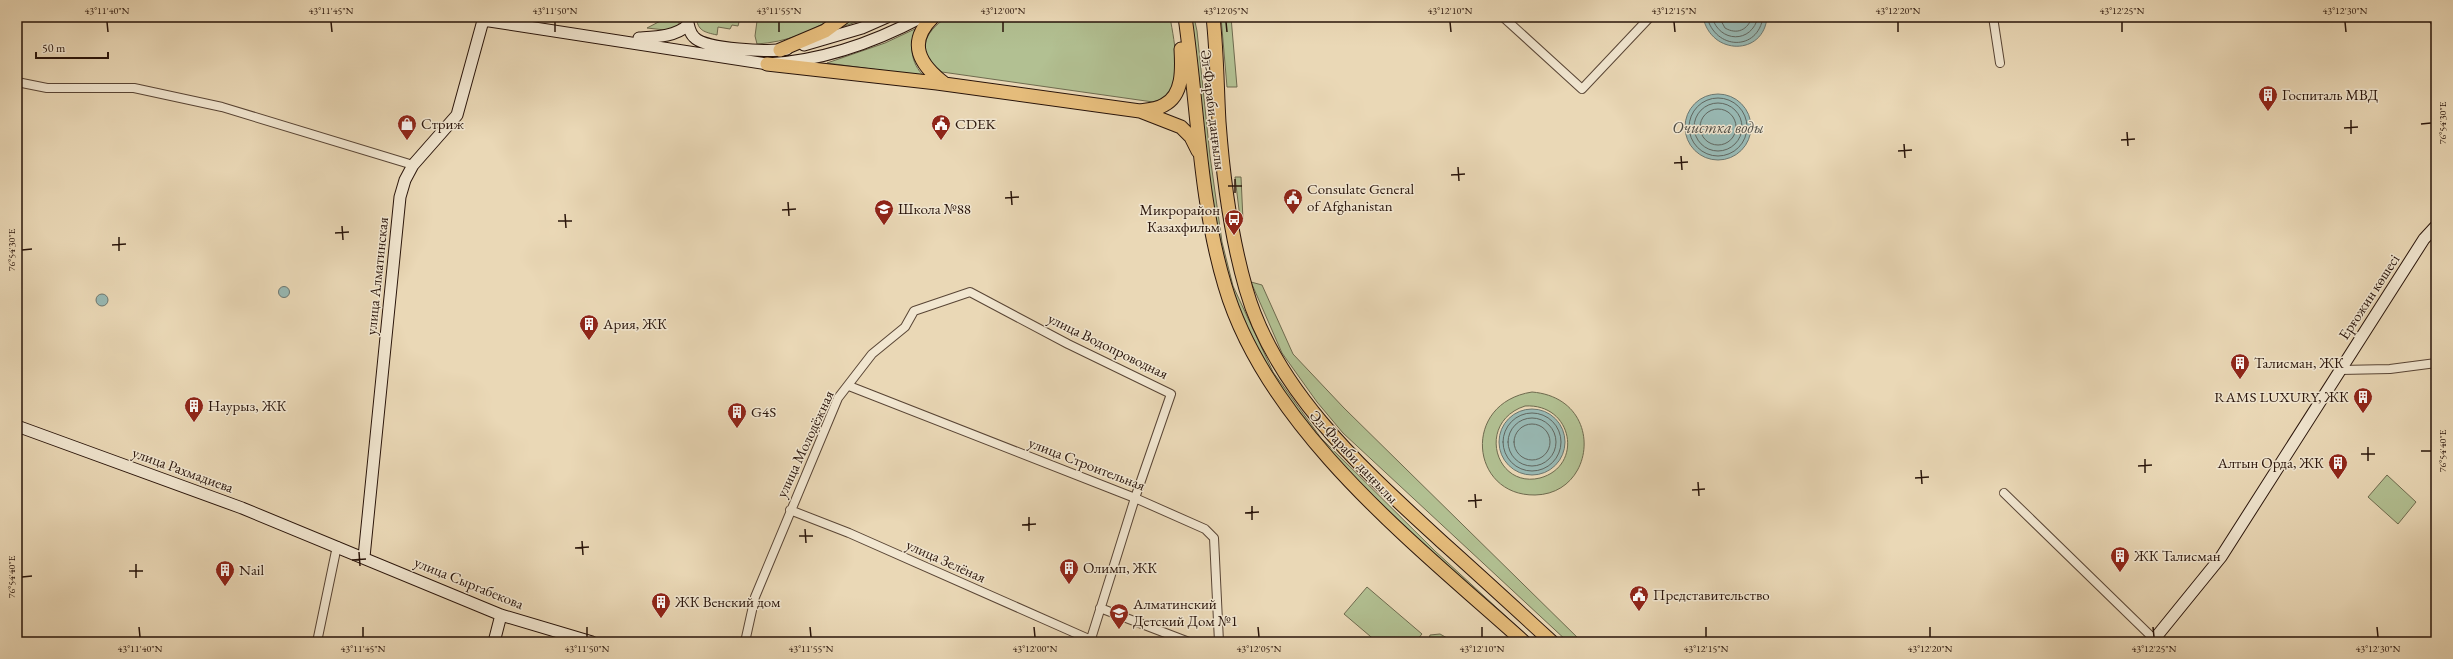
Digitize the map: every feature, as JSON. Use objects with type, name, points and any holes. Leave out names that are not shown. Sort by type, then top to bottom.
[{"type":"main road","points":[[780,50],[825,31],[844,17]]},
{"type":"main road","points":[[933,17],[920,34],[918,47],[927,69],[947,85]]},
{"type":"main road","points":[[1140,111],[1164,106],[1174,96],[1180,85],[1182,66],[1178,17]]},
{"type":"main road","name":"Әл-Фараби даңғылы","points":[[1185,17],[1214,241],[1226,288],[1248,344],[1270,383],[1307,433],[1337,467],[1413,541],[1524,642]]},
{"type":"main road","name":"Әл-Фараби даңғылы","points":[[1206,17],[1219,122]]},
{"type":"main road","points":[[1213,17],[1219,122],[1233,229],[1241,268],[1252,307],[1264,335],[1283,368],[1304,398],[1349,452],[1410,512],[1552,642]]},
{"type":"main road","points":[[767,64],[947,85],[1140,111],[1186,130],[1191,137],[1204,168]]},
{"type":"street","points":[[687,21],[694,38],[703,42],[742,49],[780,50],[833,37],[887,17]]},
{"type":"street","points":[[484,19],[767,64],[805,61],[823,57],[886,35],[922,17]]},
{"type":"street","points":[[1503,17],[1582,89],[1650,17]]},
{"type":"street","points":[[1993,17],[2000,63]]},
{"type":"street","points":[[2432,17],[2436,23]]},
{"type":"street","name":"улица Алматинская","points":[[364,557],[400,198],[405,180],[414,165],[457,114],[484,19]]},
{"type":"street","points":[[620,40],[659,37],[681,31],[687,21]]},
{"type":"street","points":[[17,82],[48,88],[134,88],[222,107],[414,165]]},
{"type":"street","name":"Ерғожин көшесі","points":[[2153,641],[2221,557],[2424,238],[2436,226]]},
{"type":"street","name":"улица Молодёжная","points":[[745,642],[755,597],[838,398],[849,386],[872,354],[905,327],[914,311],[970,292]]},
{"type":"street","name":"улица Водопроводная","points":[[970,292],[1068,344],[1171,394],[1135,498],[1090,641]]},
{"type":"street","points":[[2340,370],[2390,369],[2436,363]]},
{"type":"street","name":"улица Строительная","points":[[849,386],[1135,498],[1205,529],[1214,538],[1219,642]]},
{"type":"street","name":"улица Рахмадиева","points":[[17,426],[235,505],[337,546]]},
{"type":"street","points":[[2004,493],[2153,641]]},
{"type":"street","name":"улица Зелёная","points":[[790,510],[849,533],[1090,641]]},
{"type":"street","points":[[317,642],[337,546]]},
{"type":"street","name":"улица Сыргабекова","points":[[337,546],[501,615],[592,642]]},
{"type":"street","points":[[1100,608],[1189,642]]},
{"type":"street","points":[[494,642],[501,615]]},
{"type":"green space","points":[[668,17],[679,17],[679,25],[674,31],[647,28]]},
{"type":"green space","points":[[696,17],[835,17],[788,39],[757,44],[755,36],[757,21],[740,18],[738,26],[732,25],[730,29],[718,27],[717,35],[702,30],[698,25]]},
{"type":"green space","points":[[854,17],[870,17],[839,28]]},
{"type":"green space","points":[[947,17],[1170,17],[1176,66],[1171,90],[1164,98],[1153,102],[942,72],[933,65],[928,58],[925,50],[925,43],[932,30]]},
{"type":"green space","points":[[1189,17],[1194,17],[1197,31],[1210,156],[1222,242],[1233,286],[1273,372],[1321,438],[1435,551],[1534,642],[1529,642],[1432,553],[1318,442],[1269,374],[1229,288],[1218,243]]},
{"type":"green space","points":[[1221,17],[1231,17],[1237,87],[1227,87]]},
{"type":"green space","points":[[917,28],[912,41],[912,54],[916,66],[924,76],[827,63],[885,43]]},
{"type":"green space","points":[[1235,177],[1241,177],[1243,220],[1240,218]]},
{"type":"green space","points":[[1251,282],[1262,285],[1293,354],[1344,408],[1582,642],[1568,642],[1343,433],[1317,402],[1282,353]]},
{"type":"green space","points":[[1532,392],[1556,398],[1572,410],[1581,427],[1584,445],[1581,464],[1571,479],[1556,491],[1535,495],[1513,491],[1497,481],[1487,466],[1482,448],[1485,430],[1493,413],[1509,400]],"holes":[[[1525,406],[1541,408],[1554,414],[1562,424],[1567,436],[1567,449],[1563,461],[1554,471],[1540,478],[1524,479],[1512,474],[1503,464],[1497,452],[1496,439],[1500,426],[1510,414]]]},
{"type":"green space","points":[[2387,475],[2416,502],[2398,524],[2368,497]]},
{"type":"green space","points":[[1367,587],[1422,634],[1415,642],[1377,642],[1344,614]]},
{"type":"green space","points":[[1440,634],[1454,642],[1428,642],[1430,635]]},
{"type":"water","points":[[1703,17],[1767,17],[1764,30],[1757,39],[1748,44],[1737,46],[1726,44],[1716,39],[1708,30]]},
{"type":"water","name":"Очистка воды","points":[[1711,94],[1725,94],[1737,99],[1746,108],[1751,120],[1749,140],[1742,151],[1725,160],[1711,160],[1699,155],[1690,146],[1685,134],[1685,120],[1690,108],[1699,99]]},
{"type":"water","points":[[284,286],[288,288],[290,292],[288,296],[284,298],[280,296],[278,292],[280,288]]},
{"type":"water","points":[[102,294],[106,296],[108,300],[106,304],[102,306],[98,304],[96,300],[98,296]]},
{"type":"water","points":[[1532,409],[1545,412],[1555,419],[1562,429],[1565,442],[1562,455],[1555,465],[1545,472],[1532,475],[1519,472],[1509,465],[1502,455],[1499,442],[1502,429],[1509,419],[1519,412]]},
{"type":"place","name":"Госпиталь МВД","points":[[2268,112]]},
{"type":"place","name":"Стриж","points":[[407,141]]},
{"type":"place","name":"CDEK","points":[[941,141]]},
{"type":"place","name":"Consulate General of Afghanistan","points":[[1293,215]]},
{"type":"place","name":"Школа №88","points":[[884,226]]},
{"type":"place","name":"Микрорайон Казахфильм","points":[[1234,236]]},
{"type":"place","name":"Ария, ЖК","points":[[589,341]]},
{"type":"place","name":"Талисман, ЖК","points":[[2240,380]]},
{"type":"place","name":"RAMS LUXURY, ЖК","points":[[2363,414]]},
{"type":"place","name":"Наурыз, ЖК","points":[[194,423]]},
{"type":"place","name":"G4S","points":[[737,429]]},
{"type":"place","name":"Алтын Орда, ЖК","points":[[2338,480]]},
{"type":"place","name":"ЖК Талисман","points":[[2120,573]]},
{"type":"place","name":"Олимп, ЖК","points":[[1069,585]]},
{"type":"place","name":"Nail","points":[[225,587]]},
{"type":"place","name":"Представительство","points":[[1639,612]]},
{"type":"place","name":"ЖК Венский дом","points":[[661,619]]},
{"type":"place","name":"Алматинский Детский Дом №1","points":[[1119,630]]}]
